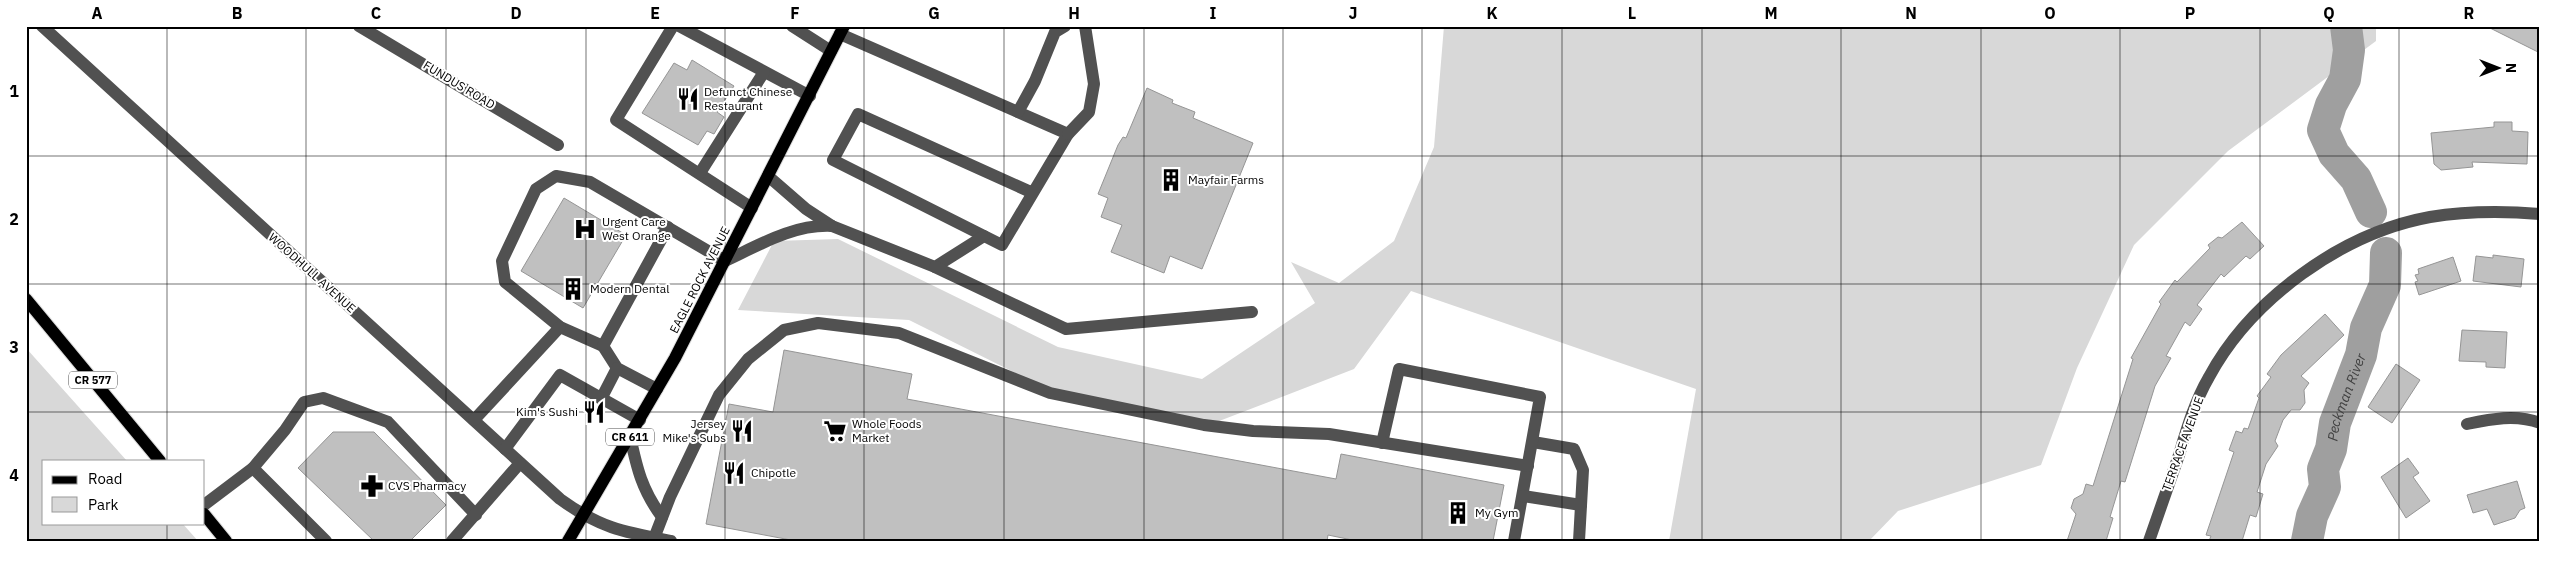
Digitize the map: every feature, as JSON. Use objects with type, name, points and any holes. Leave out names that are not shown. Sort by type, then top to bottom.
[{"type":"main road","name":"EAGLE ROCK AVENUE","points":[[568,541],[657,389],[725,261],[842,30]]},
{"type":"main road","name":"CR 577","points":[[26,299],[159,460]]},
{"type":"main road","points":[[205,515],[226,541]]},
{"type":"street","name":"WOODHULL AVENUE","points":[[42,26],[560,499],[584,516],[618,531],[671,541]]},
{"type":"street","name":"FUNDUS ROAD","points":[[359,26],[558,145]]},
{"type":"street","points":[[673,26],[616,120],[752,208]]},
{"type":"street","points":[[679,26],[810,96]]},
{"type":"street","points":[[792,26],[831,51]]},
{"type":"street","points":[[1018,112],[1035,81],[1055,32],[1066,26]]},
{"type":"street","points":[[1033,193],[858,114],[833,160],[1002,245],[1033,193],[1068,134],[1089,112],[1094,84],[1085,26]]},
{"type":"street","points":[[842,30],[1068,134]]},
{"type":"street","points":[[700,173],[764,72]]},
{"type":"street","points":[[657,389],[617,368],[603,346],[560,327],[506,282],[502,261],[536,189],[556,176],[590,182],[725,261],[795,231],[814,225],[832,226]]},
{"type":"street","points":[[768,176],[806,209],[832,226],[934,267],[1066,329],[1252,312]]},
{"type":"street","name":"TERRACE AVENUE","points":[[2149,541],[2192,412],[2208,377],[2228,345],[2277,292],[2328,257],[2395,227],[2428,218],[2466,212],[2499,211],[2540,214]]},
{"type":"street","points":[[603,346],[668,228]]},
{"type":"street","points":[[934,267],[984,236]]},
{"type":"street","points":[[654,539],[662,517],[719,395],[748,359],[784,330],[818,323],[899,333],[1050,393],[1204,425],[1253,431],[1329,434],[1528,466]]},
{"type":"street","points":[[474,420],[560,327]]},
{"type":"street","points":[[601,399],[617,368]]},
{"type":"street","points":[[1382,443],[1399,369],[1540,397],[1514,541]]},
{"type":"street","points":[[506,450],[560,376],[640,420]]},
{"type":"street","points":[[205,504],[253,468],[285,430],[304,402],[323,398],[362,410],[388,422],[476,515]]},
{"type":"street","points":[[2467,424],[2497,418],[2529,419],[2540,423]]},
{"type":"street","points":[[630,436],[639,477],[650,500],[662,517]]},
{"type":"street","points":[[1533,442],[1574,449],[1583,470],[1579,541]]},
{"type":"street","points":[[452,541],[520,463]]},
{"type":"street","points":[[253,468],[326,541]]},
{"type":"street","points":[[1523,496],[1581,505]]},
{"type":"green space","points":[[1444,26],[2376,26],[2376,41],[2228,151],[2134,245],[2077,368],[2041,465],[1898,511],[1869,541],[1669,541],[1696,389],[1411,291],[1354,369],[1214,423],[1058,394],[909,320],[738,310],[774,241],[838,239],[1058,347],[1202,379],[1315,303],[1291,262],[1339,283],[1394,241],[1434,147]]},
{"type":"green space","points":[[26,348],[126,460],[42,460],[42,524],[183,524],[198,541],[26,541]]},
{"type":"building","points":[[2486,26],[2540,26],[2540,53]]},
{"type":"building","name":"Defunct Chinese Restaurant","points":[[692,60],[734,86],[717,112],[724,117],[714,134],[707,131],[698,145],[642,113],[674,63],[687,70]]},
{"type":"building","name":"Mayfair Farms","points":[[1147,88],[1173,100],[1172,103],[1195,112],[1193,118],[1253,143],[1202,269],[1170,256],[1164,273],[1111,252],[1122,225],[1101,217],[1108,198],[1098,194],[1118,145],[1123,137],[1126,138]]},
{"type":"building","points":[[2494,122],[2512,122],[2512,131],[2528,132],[2527,164],[2472,162],[2473,167],[2441,170],[2434,164],[2431,133],[2494,127]]},
{"type":"building","points":[[564,198],[626,235],[583,308],[521,271]]},
{"type":"building","points":[[2242,222],[2264,246],[2250,259],[2246,256],[2224,277],[2221,274],[2197,305],[2202,309],[2190,326],[2185,322],[2166,356],[2171,358],[2155,386],[2125,482],[2121,481],[2110,517],[2113,518],[2106,541],[2067,541],[2076,514],[2071,508],[2074,499],[2083,494],[2086,484],[2093,486],[2133,359],[2131,358],[2161,304],[2159,302],[2175,280],[2177,282],[2210,248],[2208,245],[2218,237],[2222,238]]},
{"type":"building","points":[[2493,255],[2524,259],[2521,287],[2473,281],[2476,256],[2493,258]]},
{"type":"building","points":[[2453,257],[2461,281],[2419,295],[2415,282],[2418,281],[2415,275],[2419,274],[2418,269]]},
{"type":"building","points":[[2325,314],[2344,335],[2301,376],[2309,383],[2304,390],[2305,403],[2300,410],[2291,410],[2283,420],[2275,441],[2278,446],[2266,464],[2257,492],[2263,494],[2256,517],[2250,515],[2242,541],[2209,541],[2211,536],[2206,535],[2234,452],[2229,450],[2236,431],[2242,433],[2244,428],[2248,429],[2259,398],[2257,396],[2271,377],[2267,374],[2281,355]]},
{"type":"building","points":[[2462,330],[2507,332],[2505,368],[2486,367],[2486,362],[2459,361]]},
{"type":"building","points":[[784,350],[912,374],[907,399],[1336,479],[1341,454],[1504,485],[1493,541],[1357,541],[1328,535],[1327,541],[796,541],[706,524],[729,404],[773,412]]},
{"type":"building","points":[[2396,364],[2420,380],[2392,423],[2368,407]]},
{"type":"building","name":"CVS Pharmacy","points":[[333,432],[374,432],[446,505],[410,541],[374,541],[298,468]]},
{"type":"building","points":[[2408,458],[2419,473],[2413,477],[2430,501],[2406,518],[2381,477]]},
{"type":"building","points":[[2517,481],[2525,508],[2520,510],[2515,518],[2494,525],[2487,509],[2473,513],[2467,495]]},
{"type":"waterway","name":"Peckman River","points":[[2346,26],[2349,50],[2345,79],[2331,105],[2323,130],[2334,154],[2356,179],[2371,212]]},
{"type":"waterway","name":"Peckman River","points":[[2307,541],[2312,516],[2325,487],[2323,469],[2331,449],[2335,423],[2361,355],[2366,328],[2385,285],[2386,253]]},
{"type":"place","name":"Defunct Chinese Restaurant","points":[[688,99]]},
{"type":"place","name":"Mayfair Farms","points":[[1171,180]]},
{"type":"place","name":"Urgent Care West Orange","points":[[585,229]]},
{"type":"place","name":"Modern Dental","points":[[573,289]]},
{"type":"place","name":"Kim's Sushi","points":[[594,412]]},
{"type":"place","name":"Jersey Mike's Subs","points":[[742,431]]},
{"type":"place","name":"Whole Foods Market","points":[[835,431]]},
{"type":"place","name":"Chipotle","points":[[734,473]]},
{"type":"place","name":"CVS Pharmacy","points":[[372,486]]},
{"type":"place","name":"My Gym","points":[[1458,513]]}]
